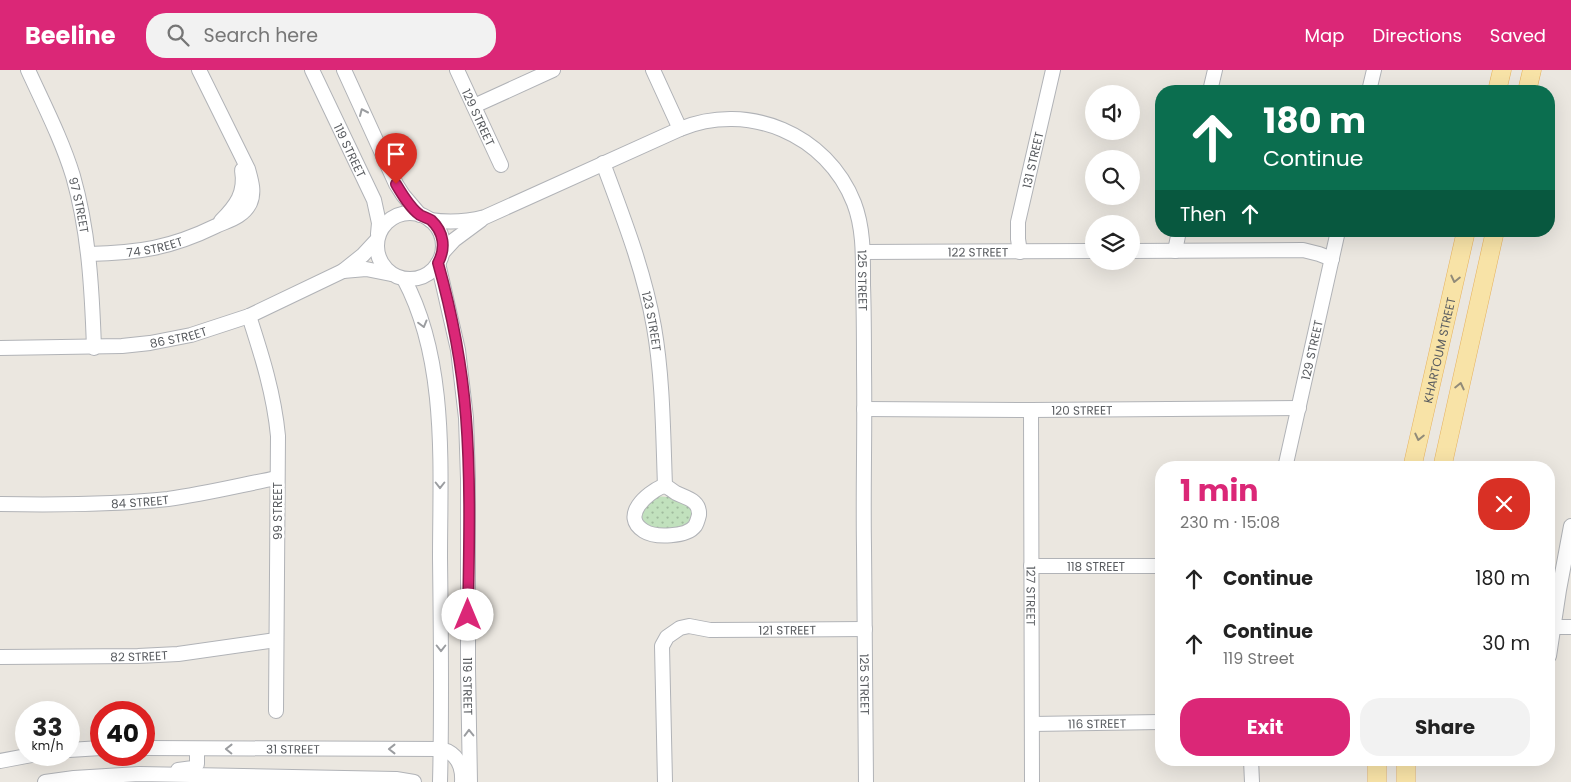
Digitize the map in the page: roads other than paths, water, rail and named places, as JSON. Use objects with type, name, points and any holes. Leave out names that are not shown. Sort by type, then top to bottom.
[{"type":"main road","points":[[1498,85],[1502,70]]},
{"type":"main road","points":[[1528,85],[1532,70]]},
{"type":"main road","name":"KHARTOUM STREET","points":[[1414,461],[1465,237]]},
{"type":"main road","points":[[1444,461],[1494,237]]},
{"type":"main road","points":[[1377,766],[1377,782]]},
{"type":"main road","points":[[1406,766],[1406,782]]},
{"type":"street","name":"97 STREET","points":[[28,70],[57,134],[70,168],[80,205],[92,284],[94,348]]},
{"type":"street","name":"74 STREET","points":[[88,254],[129,252],[156,248],[190,238],[233,219],[242,213],[251,199],[251,179],[199,70]]},
{"type":"street","name":"119 STREET","points":[[312,70],[374,200],[378,217],[378,238]]},
{"type":"street","points":[[344,70],[396,184],[403,195],[436,226],[441,234],[443,243],[440,258],[432,271],[414,279],[404,279],[391,274],[380,263],[378,256],[378,238],[384,225],[400,214],[410,213],[425,217]]},
{"type":"street","name":"129 STREET","points":[[457,70],[501,165]]},
{"type":"street","points":[[474,106],[552,70]]},
{"type":"street","points":[[653,70],[680,129]]},
{"type":"street","name":"131 STREET","points":[[1020,252],[1018,222],[1053,70]]},
{"type":"street","points":[[1211,85],[1215,70]]},
{"type":"street","points":[[1370,85],[1374,70]]},
{"type":"street","name":"125 STREET","points":[[440,258],[454,240],[485,217],[689,125],[716,119],[745,120],[774,126],[802,139],[826,159],[844,182],[854,202],[860,222],[863,252],[866,782]]},
{"type":"street","name":"123 STREET","points":[[603,163],[640,267],[654,326],[661,380],[665,486]]},
{"type":"street","name":"125 STREET","points":[[425,217],[454,222],[485,217]]},
{"type":"street","points":[[1175,251],[1178,237]]},
{"type":"street","name":"129 STREET","points":[[1287,461],[1337,237]]},
{"type":"street","name":"86 STREET","points":[[0,348],[94,348],[141,344],[171,340],[211,330],[249,316],[342,271],[363,255],[378,238]]},
{"type":"street","points":[[1140,251],[1304,250],[1332,259]]},
{"type":"street","name":"122 STREET","points":[[863,252],[1085,251]]},
{"type":"street","name":"119 STREET","points":[[440,258],[458,350],[466,418],[470,782]]},
{"type":"street","name":"86 STREET","points":[[342,271],[366,269],[391,274]]},
{"type":"street","points":[[404,279],[422,319],[440,416],[440,782]]},
{"type":"street","name":"99 STREET","points":[[249,316],[273,396],[278,436],[276,711]]},
{"type":"street","name":"120 STREET","points":[[864,409],[1299,408]]},
{"type":"street","name":"127 STREET","points":[[1031,410],[1032,782]]},
{"type":"street","name":"84 STREET","points":[[0,504],[101,504],[161,499],[209,492],[277,478]]},
{"type":"street","points":[[665,486],[697,504],[698,521],[695,526],[685,533],[665,535],[647,533],[637,523],[635,514],[638,505],[659,487],[665,486]]},
{"type":"street","points":[[1555,616],[1571,526]]},
{"type":"street","name":"118 STREET","points":[[1031,566],[1155,566]]},
{"type":"street","points":[[1555,627],[1571,626]]},
{"type":"street","name":"121 STREET","points":[[665,782],[664,681],[669,653],[674,644],[684,636],[710,630],[865,629]]},
{"type":"street","name":"82 STREET","points":[[0,657],[178,654],[276,640]]},
{"type":"street","name":"116 STREET","points":[[1032,724],[1155,722]]},
{"type":"street","name":"31 STREET","points":[[155,748],[441,749]]},
{"type":"street","points":[[108,775],[126,770],[180,770],[193,768],[198,760],[195,749]]},
{"type":"street","points":[[441,749],[451,752],[456,757],[462,770],[462,782]]},
{"type":"street","points":[[0,761],[15,758]]},
{"type":"street","points":[[1251,766],[1252,782]]},
{"type":"street","points":[[45,782],[108,775],[139,774],[386,779],[414,782]]}]
